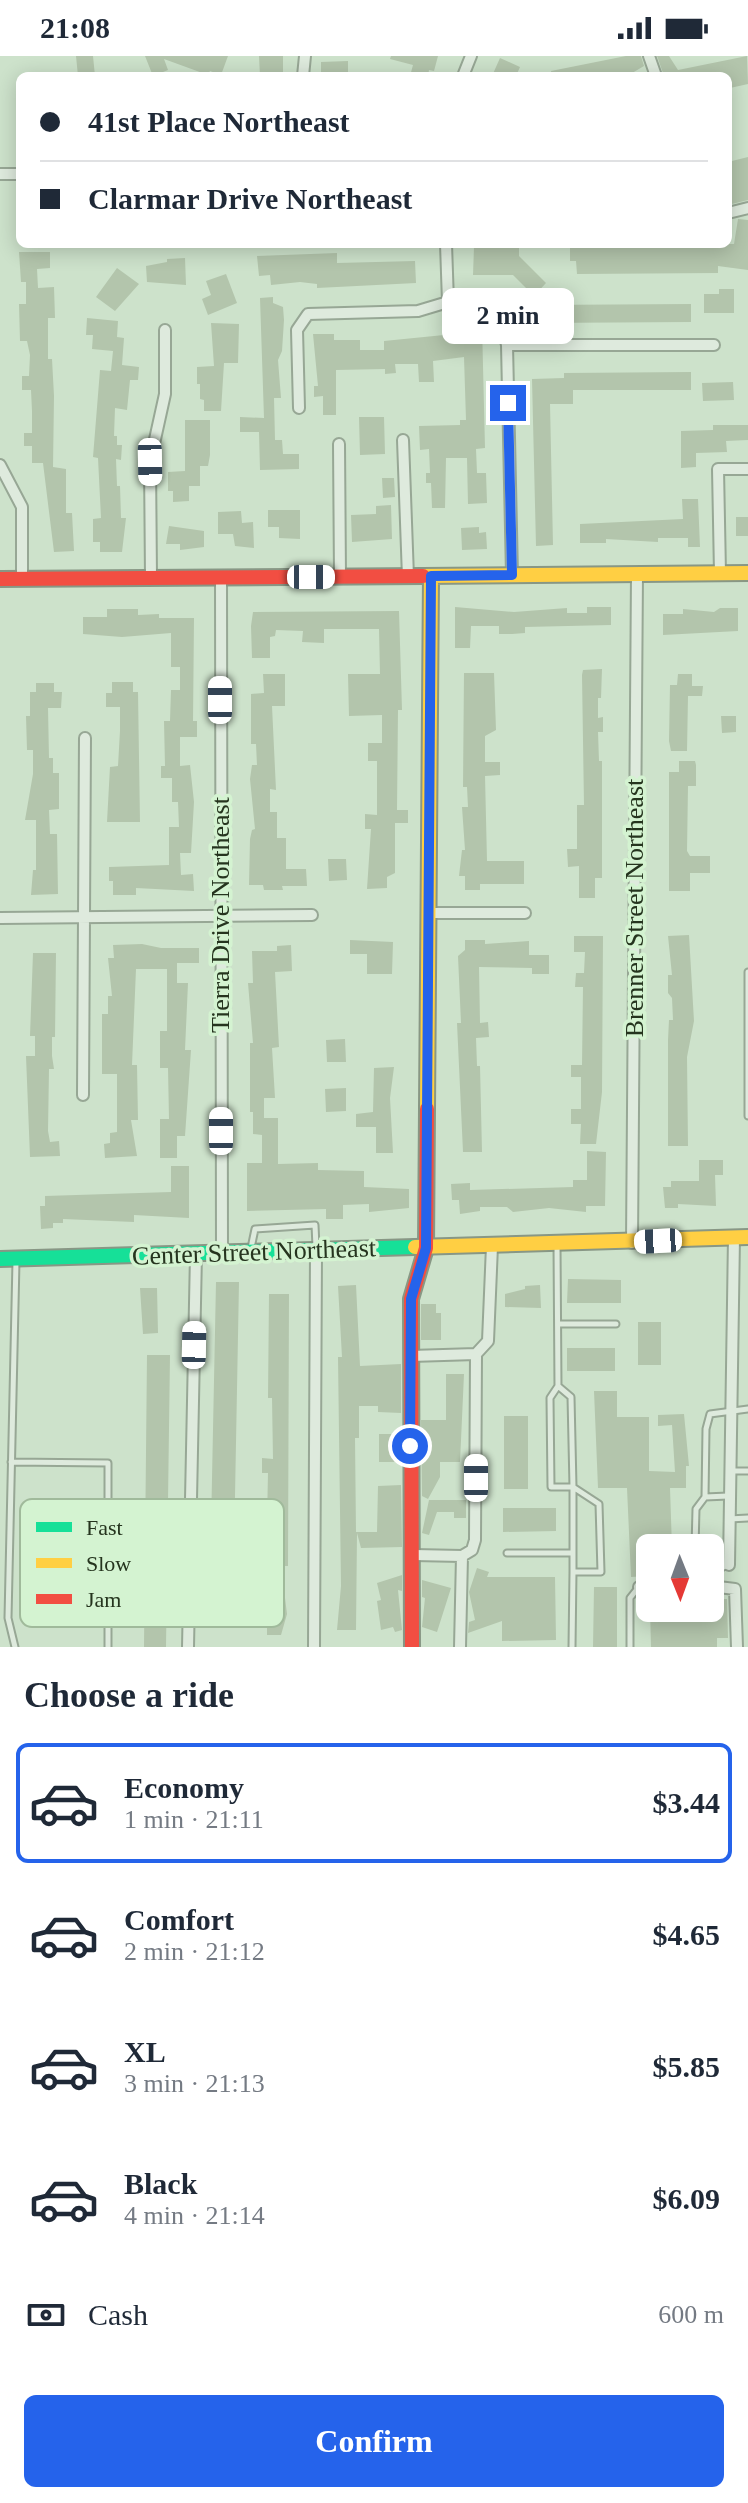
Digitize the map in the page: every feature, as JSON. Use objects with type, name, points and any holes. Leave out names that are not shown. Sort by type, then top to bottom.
[{"type":"street","points":[[446,248],[448,302]]},
{"type":"street","points":[[299,408],[297,330],[302,319],[319,312],[418,311],[448,302],[496,303],[507,345],[512,575]]},
{"type":"street","points":[[151,577],[150,462],[165,394],[165,330]]},
{"type":"street","points":[[507,345],[714,345]]},
{"type":"street","points":[[403,440],[408,577]]},
{"type":"street","points":[[339,444],[340,577]]},
{"type":"street","points":[[0,465],[22,507],[22,579]]},
{"type":"street","points":[[720,573],[718,469],[748,469]]},
{"type":"street","points":[[0,579],[748,573]]},
{"type":"street","name":"Brenner Street Northeast","points":[[632,1243],[637,574]]},
{"type":"street","points":[[412,1647],[412,1287],[426,1248],[431,576]]},
{"type":"street","name":"Tierra Drive Northeast","points":[[221,577],[219,916],[222,1253]]},
{"type":"street","points":[[83,1095],[85,738]]},
{"type":"street","points":[[428,913],[525,913]]},
{"type":"street","points":[[0,918],[312,915]]},
{"type":"street","points":[[729,1565],[731,1409],[741,1237]]},
{"type":"street","name":"Center Street Northeast","points":[[0,1259],[632,1243],[741,1237]]},
{"type":"street","points":[[414,1555],[462,1556],[472,1550],[475,1540],[476,1354],[488,1341],[492,1246]]},
{"type":"street","points":[[314,1647],[316,1251]]},
{"type":"street","points":[[191,1499],[196,1254]]},
{"type":"street","points":[[411,1356],[476,1354]]},
{"type":"street","points":[[460,1647],[462,1556]]},
{"type":"street","points":[[724,1588],[735,1589],[737,1647]]},
{"type":"street","points":[[188,1627],[188,1647]]},
{"type":"lane","points":[[748,972],[748,1116]]},
{"type":"lane","points":[[250,1253],[255,1229],[315,1225],[316,1251]]},
{"type":"lane","points":[[557,1244],[558,1386],[550,1398],[551,1487],[573,1487],[599,1504],[601,1572],[573,1572]]},
{"type":"lane","points":[[15,1647],[8,1618],[16,1259]]},
{"type":"lane","points":[[558,1324],[616,1324]]},
{"type":"lane","points":[[558,1386],[571,1397],[572,1647]]},
{"type":"lane","points":[[695,1534],[696,1509],[705,1497],[706,1429],[710,1414],[748,1409]]},
{"type":"lane","points":[[11,1462],[108,1463],[108,1499]]},
{"type":"lane","points":[[730,1471],[748,1471]]},
{"type":"lane","points":[[705,1497],[730,1496]]},
{"type":"lane","points":[[729,1519],[748,1518]]},
{"type":"lane","points":[[507,1553],[572,1553]]},
{"type":"lane","points":[[724,1567],[729,1565]]},
{"type":"lane","points":[[630,1647],[630,1598],[636,1593]]},
{"type":"building","points":[[76,56],[93,56],[95,72],[78,72]]},
{"type":"building","points":[[145,56],[228,56],[222,72],[200,72],[164,59],[168,70],[151,72]]},
{"type":"building","points":[[259,56],[283,56],[283,72],[260,72]]},
{"type":"building","points":[[391,56],[438,56],[434,71],[429,72],[411,72],[413,65],[390,59]]},
{"type":"building","points":[[626,56],[641,56],[644,66],[634,72],[551,71]]},
{"type":"building","points":[[657,56],[669,56],[678,70],[747,56],[748,84],[732,88],[732,72],[663,72]]},
{"type":"building","points":[[500,58],[520,67],[518,72],[494,72]]},
{"type":"building","points":[[348,61],[348,72],[321,72],[321,62]]},
{"type":"building","points":[[748,157],[748,200],[732,204],[732,161]]},
{"type":"building","points":[[738,219],[748,220],[748,270],[718,266],[718,273],[577,274],[576,261],[570,261],[570,248],[732,248]]},
{"type":"building","points":[[474,248],[519,248],[519,256],[546,283],[534,296],[513,275],[473,275]]},
{"type":"building","points":[[19,252],[50,252],[50,268],[37,269],[38,288],[54,287],[55,318],[48,318],[48,359],[52,359],[54,396],[53,467],[66,469],[66,513],[72,513],[74,551],[54,552],[43,463],[32,463],[32,446],[24,446],[24,433],[32,433],[32,411],[31,390],[22,390],[22,376],[29,376],[30,355],[27,341],[20,341],[19,304],[26,304],[26,282],[21,282]]},
{"type":"building","points":[[337,253],[337,263],[415,261],[416,283],[317,288],[317,284],[300,282],[271,285],[270,275],[259,276],[257,256]]},
{"type":"building","points":[[185,258],[186,285],[147,282],[146,266],[167,262],[167,259]]},
{"type":"building","points":[[117,268],[139,284],[115,311],[96,297]]},
{"type":"building","points":[[226,274],[237,303],[208,315],[202,299],[211,295],[206,281]]},
{"type":"building","points":[[719,289],[734,289],[734,313],[704,313],[704,294],[719,294]]},
{"type":"building","points":[[273,297],[273,303],[283,307],[284,320],[282,351],[278,360],[281,398],[274,398],[275,440],[282,440],[283,454],[299,454],[299,469],[260,470],[259,432],[240,432],[240,417],[264,418],[260,298]]},
{"type":"building","points":[[691,304],[691,322],[537,323],[537,305]]},
{"type":"building","points":[[87,318],[118,321],[117,337],[124,338],[122,365],[139,367],[138,380],[130,380],[127,410],[115,408],[114,436],[117,436],[117,445],[122,445],[121,460],[116,459],[117,486],[120,486],[121,518],[126,518],[122,552],[100,552],[100,542],[93,542],[93,519],[101,518],[98,458],[93,457],[100,370],[111,371],[113,351],[92,349],[93,335],[86,335]]},
{"type":"building","points":[[211,323],[239,324],[238,363],[224,363],[221,411],[204,411],[200,384],[197,384],[197,367],[214,366]]},
{"type":"building","points":[[482,325],[485,448],[476,449],[477,473],[486,473],[487,503],[468,504],[467,458],[446,458],[445,508],[432,508],[431,483],[426,483],[426,473],[430,473],[429,449],[420,450],[419,426],[460,425],[460,420],[466,420],[464,357],[433,361],[434,382],[419,382],[418,364],[395,364],[396,373],[385,374],[385,369],[336,370],[336,415],[323,415],[323,396],[314,397],[314,386],[318,386],[313,334],[334,334],[334,340],[360,340],[360,350],[384,350],[384,341],[464,333],[463,326]]},
{"type":"building","points":[[691,372],[691,390],[573,390],[573,404],[550,404],[553,545],[536,546],[532,379],[564,378],[564,373]]},
{"type":"building","points":[[733,382],[734,400],[703,401],[702,383]]},
{"type":"building","points":[[359,417],[384,417],[385,454],[360,455]]},
{"type":"building","points":[[185,420],[210,420],[210,455],[208,466],[200,466],[200,486],[189,486],[189,501],[173,502],[173,491],[168,491],[168,472],[185,471]]},
{"type":"building","points":[[713,425],[748,425],[748,440],[726,441],[727,452],[696,453],[696,467],[681,468],[681,431],[713,430]]},
{"type":"building","points":[[382,478],[394,478],[395,497],[383,498]]},
{"type":"building","points":[[682,499],[698,499],[700,547],[688,547],[688,538],[658,538],[658,542],[606,539],[606,543],[580,543],[580,524],[683,519]]},
{"type":"building","points":[[391,505],[392,539],[352,542],[351,515],[376,514],[376,506]]},
{"type":"building","points":[[268,510],[300,510],[300,539],[279,538],[279,527],[268,527]]},
{"type":"building","points":[[241,511],[242,523],[253,522],[254,548],[235,546],[233,534],[218,534],[218,512]]},
{"type":"building","points":[[736,517],[748,517],[748,536],[736,536]]},
{"type":"building","points":[[169,526],[204,531],[204,547],[180,550],[180,544],[166,544]]},
{"type":"building","points":[[479,527],[479,533],[486,532],[487,549],[462,550],[461,528]]},
{"type":"building","points":[[455,607],[514,612],[567,608],[567,613],[587,613],[587,607],[611,607],[611,625],[525,627],[525,633],[512,634],[499,634],[499,626],[471,626],[470,648],[455,648]]},
{"type":"building","points":[[720,608],[738,608],[738,631],[663,635],[663,614],[683,614],[683,609],[714,612]]},
{"type":"building","points":[[107,609],[138,609],[138,615],[159,614],[159,618],[194,618],[193,721],[197,721],[197,737],[180,737],[180,766],[190,765],[194,802],[191,853],[180,853],[181,875],[193,874],[194,891],[136,888],[136,895],[113,895],[109,867],[169,865],[169,827],[179,827],[178,802],[172,802],[172,778],[161,778],[161,766],[165,766],[164,721],[170,721],[171,690],[180,690],[180,667],[171,667],[171,633],[122,637],[83,634],[83,617],[107,617]]},
{"type":"building","points":[[399,611],[402,710],[398,710],[397,810],[408,810],[408,823],[395,823],[395,873],[387,877],[387,888],[367,889],[371,829],[365,829],[365,814],[377,815],[377,761],[368,761],[368,743],[382,743],[382,715],[349,716],[348,674],[380,674],[379,629],[324,629],[324,643],[302,642],[303,631],[276,630],[275,636],[270,637],[270,658],[252,658],[251,626],[253,612]]},
{"type":"building","points":[[602,669],[598,718],[603,717],[603,732],[598,732],[599,761],[602,761],[602,878],[595,878],[595,898],[579,898],[579,866],[568,867],[567,849],[577,849],[577,805],[584,805],[582,675],[583,670]]},
{"type":"building","points":[[464,673],[494,673],[496,730],[485,736],[485,762],[500,762],[500,775],[485,776],[487,861],[524,861],[524,884],[480,884],[480,890],[465,890],[465,876],[459,876],[462,850],[465,850],[462,807],[468,807],[467,787],[463,787]]},
{"type":"building","points":[[263,674],[285,674],[285,706],[272,706],[276,790],[270,789],[270,812],[277,812],[277,838],[286,838],[286,869],[306,869],[307,886],[282,886],[283,890],[264,890],[263,885],[249,885],[250,839],[255,829],[250,779],[252,765],[257,765],[256,744],[251,744],[251,694],[264,693]]},
{"type":"building","points":[[678,674],[692,674],[692,686],[703,686],[702,696],[688,696],[687,751],[671,751],[669,741],[670,685],[677,685]]},
{"type":"building","points":[[112,682],[133,682],[133,692],[138,692],[140,822],[107,822],[110,767],[118,766],[120,731],[120,707],[106,707],[106,693],[112,693]]},
{"type":"building","points":[[36,683],[54,683],[54,692],[62,692],[61,708],[48,708],[49,758],[53,758],[53,773],[59,773],[59,809],[49,810],[50,834],[57,834],[58,894],[31,895],[33,870],[36,870],[36,820],[25,820],[33,774],[33,750],[27,750],[26,716],[30,716],[30,692],[36,692]]},
{"type":"building","points":[[721,716],[736,716],[736,732],[722,733]]},
{"type":"building","points":[[679,761],[695,761],[696,765],[696,786],[688,786],[687,851],[690,856],[710,856],[710,873],[690,873],[690,891],[669,891],[669,772],[679,772]]},
{"type":"building","points":[[328,859],[346,859],[347,880],[329,881]]},
{"type":"building","points":[[689,935],[694,1021],[687,1057],[688,1146],[668,1146],[668,1040],[669,1020],[673,1020],[672,998],[668,993],[668,975],[672,975],[668,936]]},
{"type":"building","points":[[574,936],[603,936],[602,1092],[596,1144],[580,1144],[581,1124],[571,1124],[571,1109],[581,1109],[581,1077],[571,1077],[571,1065],[582,1065],[583,987],[575,987],[576,973],[584,973],[585,952],[574,952]]},
{"type":"building","points":[[350,940],[393,942],[392,974],[367,974],[367,954],[350,954]]},
{"type":"building","points":[[465,940],[485,940],[485,944],[529,941],[529,955],[549,955],[549,974],[532,974],[532,968],[479,967],[480,1023],[488,1022],[489,1037],[476,1038],[477,1066],[480,1066],[482,1152],[463,1152],[457,1023],[461,1023],[458,956],[465,950]]},
{"type":"building","points":[[142,944],[161,948],[199,948],[199,963],[177,963],[177,983],[188,983],[185,1050],[191,1050],[185,1136],[177,1136],[177,1158],[160,1158],[160,1119],[169,1119],[168,1068],[160,1068],[160,1031],[167,1031],[167,969],[136,969],[132,1065],[137,1065],[138,1120],[131,1120],[137,1156],[105,1158],[104,1144],[110,1143],[110,1133],[117,1132],[117,1074],[102,1074],[102,1014],[108,1014],[108,996],[112,996],[108,958],[114,958],[113,945]]},
{"type":"building","points":[[291,945],[292,971],[275,972],[279,1047],[272,1048],[275,1098],[264,1098],[264,1118],[278,1118],[278,1164],[318,1163],[318,1170],[364,1171],[364,1187],[409,1189],[409,1208],[369,1212],[369,1204],[343,1205],[343,1219],[326,1219],[326,1209],[247,1211],[247,1163],[262,1163],[262,1135],[253,1134],[253,1112],[250,1112],[250,1043],[253,1043],[248,983],[253,983],[252,951],[277,951],[277,946]]},
{"type":"building","points":[[33,953],[56,953],[55,1037],[52,1037],[54,1069],[49,1069],[48,1131],[50,1142],[59,1141],[60,1156],[30,1157],[26,1056],[35,1056],[35,1036],[30,1036]]},
{"type":"building","points":[[345,1039],[346,1062],[327,1062],[326,1040]]},
{"type":"building","points":[[394,1067],[390,1098],[393,1153],[376,1153],[376,1127],[356,1127],[356,1114],[373,1112],[374,1068]]},
{"type":"building","points":[[346,1088],[346,1111],[326,1112],[325,1089]]},
{"type":"building","points":[[587,1151],[606,1152],[605,1206],[586,1206],[586,1212],[549,1208],[513,1212],[507,1207],[480,1207],[480,1211],[460,1214],[459,1200],[452,1200],[451,1184],[470,1183],[470,1190],[573,1187],[573,1180],[587,1180]]},
{"type":"building","points":[[699,1160],[723,1160],[723,1175],[715,1175],[716,1206],[678,1204],[678,1208],[665,1208],[663,1187],[671,1187],[671,1181],[699,1181]]},
{"type":"building","points":[[171,1166],[189,1166],[189,1218],[134,1215],[134,1222],[63,1219],[63,1223],[53,1223],[53,1228],[41,1229],[40,1206],[45,1206],[45,1196],[171,1192]]},
{"type":"building","points":[[568,1279],[621,1280],[621,1303],[567,1303]]},
{"type":"building","points":[[216,1282],[239,1282],[235,1499],[212,1499]]},
{"type":"building","points":[[356,1285],[360,1366],[401,1364],[401,1413],[378,1412],[378,1406],[359,1406],[359,1438],[355,1438],[356,1532],[377,1532],[378,1486],[401,1485],[402,1547],[361,1548],[357,1533],[356,1630],[337,1630],[341,1586],[338,1357],[342,1357],[338,1286]]},
{"type":"building","points":[[540,1285],[541,1308],[505,1307],[505,1294],[525,1289],[525,1286]]},
{"type":"building","points":[[140,1288],[157,1288],[158,1333],[143,1334]]},
{"type":"building","points":[[269,1294],[289,1294],[288,1566],[284,1566],[284,1499],[267,1499],[268,1473],[262,1473],[262,1458],[273,1459],[272,1398],[268,1398]]},
{"type":"building","points":[[421,1304],[436,1304],[436,1313],[441,1313],[441,1340],[421,1340]]},
{"type":"building","points":[[638,1322],[661,1322],[661,1365],[638,1365]]},
{"type":"building","points":[[567,1348],[615,1348],[615,1371],[567,1371]]},
{"type":"building","points":[[147,1355],[170,1355],[168,1499],[146,1499]]},
{"type":"building","points":[[446,1374],[464,1374],[460,1462],[440,1462],[440,1477],[428,1499],[422,1496],[421,1420],[446,1420]]},
{"type":"building","points":[[594,1391],[617,1391],[617,1417],[649,1417],[649,1471],[675,1472],[672,1425],[658,1426],[658,1415],[684,1414],[689,1466],[686,1466],[686,1488],[670,1488],[672,1534],[636,1534],[636,1577],[631,1577],[627,1488],[598,1488]]},
{"type":"building","points":[[504,1416],[528,1416],[528,1489],[504,1489]]},
{"type":"building","points":[[379,1434],[396,1434],[396,1441],[401,1441],[401,1462],[379,1462]]},
{"type":"building","points":[[429,1500],[466,1500],[466,1518],[454,1518],[454,1512],[437,1512],[429,1535],[422,1533]]},
{"type":"building","points":[[503,1508],[556,1508],[556,1531],[503,1532]]},
{"type":"building","points":[[477,1568],[489,1572],[487,1577],[555,1577],[556,1640],[502,1641],[502,1621],[468,1633],[469,1622],[475,1620],[469,1592]]},
{"type":"building","points":[[402,1575],[402,1591],[398,1590],[402,1630],[395,1632],[393,1627],[381,1630],[377,1601],[381,1600],[377,1583]]},
{"type":"building","points":[[422,1580],[451,1588],[437,1632],[422,1627],[425,1598],[422,1597]]},
{"type":"building","points":[[594,1587],[617,1587],[617,1647],[593,1647]]},
{"type":"building","points":[[284,1590],[287,1614],[284,1624]]},
{"type":"building","points":[[724,1599],[727,1599],[728,1638],[717,1638],[717,1647],[651,1647],[650,1622],[724,1622]]},
{"type":"building","points":[[144,1627],[166,1627],[166,1647],[144,1647]]},
{"type":"building","points":[[267,1627],[283,1627],[281,1635],[267,1635]]},
{"type":"traffic: fast","points":[[0,1259],[415,1247]]},
{"type":"traffic: slow","points":[[423,576],[748,573]]},
{"type":"traffic: slow","points":[[427,1109],[431,576]]},
{"type":"traffic: slow","points":[[415,1247],[748,1237]]},
{"type":"traffic: jam","points":[[0,579],[423,576]]},
{"type":"traffic: jam","points":[[412,1647],[411,1299],[426,1248],[427,1109]]},
{"type":"route","points":[[410,1446],[411,1299],[412,1287],[426,1248],[431,576],[512,575],[508,403]]}]
